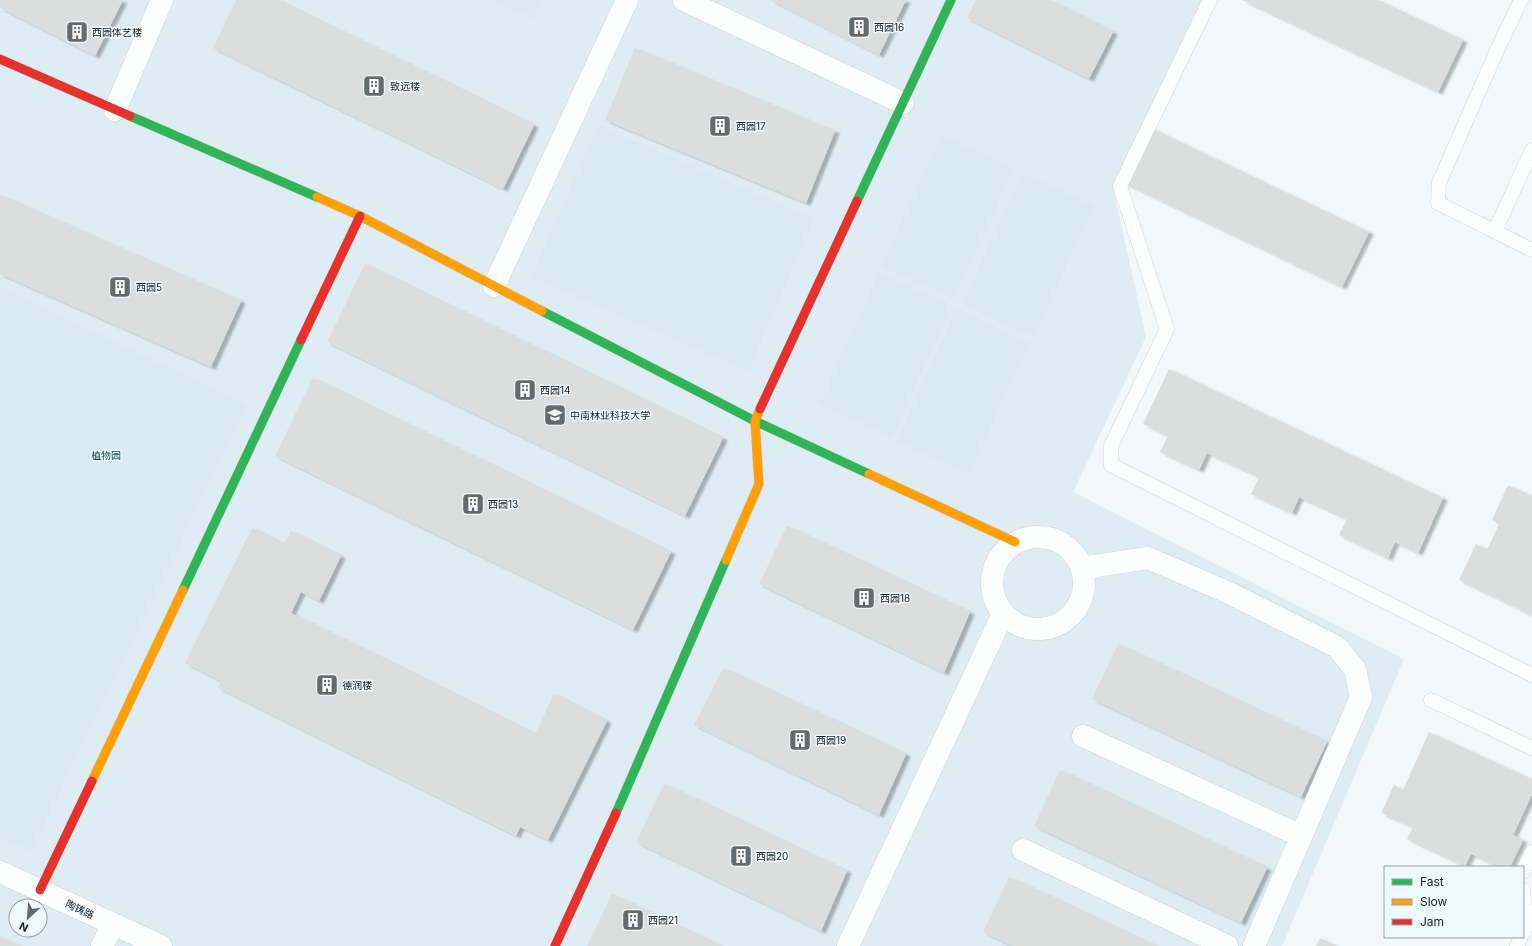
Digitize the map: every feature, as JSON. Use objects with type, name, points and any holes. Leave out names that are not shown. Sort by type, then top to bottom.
[{"type":"street","points":[[115,110],[162,0]]},
{"type":"street","points":[[494,286],[627,0]]},
{"type":"street","points":[[684,0],[903,103]]},
{"type":"street","points":[[555,946],[644,750],[759,484],[755,421],[951,0]]},
{"type":"street","points":[[0,59],[360,216],[755,421],[1015,542]]},
{"type":"street","points":[[40,890],[360,216]]},
{"type":"street","points":[[1030,536],[1047,537],[1063,544],[1074,554],[1082,568],[1084,583],[1082,598],[1074,612],[1063,622],[1048,628],[1033,629],[1017,624],[1003,614],[994,600],[991,583],[993,567],[1002,552],[1015,542],[1030,536]]},
{"type":"street","points":[[1082,568],[1148,558],[1227,592],[1337,647],[1355,669],[1361,697],[1254,946]]},
{"type":"street","points":[[848,946],[1003,614]]},
{"type":"street","points":[[1083,736],[1301,836]]},
{"type":"street","points":[[1023,850],[1227,946]]},
{"type":"street","name":"陶铸路","points":[[0,872],[160,946]]},
{"type":"street","points":[[102,946],[113,924]]},
{"type":"lane","points":[[1210,0],[1120,186],[1167,329],[1111,446],[1111,465],[1532,675]]},
{"type":"lane","points":[[1521,0],[1498,48],[1439,183],[1438,203],[1532,250]]},
{"type":"lane","points":[[1494,231],[1532,150]]},
{"type":"lane","points":[[1431,700],[1532,748]]},
{"type":"lane","points":[[1524,870],[1532,852]]},
{"type":"lane","points":[[1524,903],[1526,930]]},
{"type":"shaded area","name":"中南林业科技大学","points":[[0,0],[1205,0],[1113,187],[1146,337],[1073,492],[1404,659],[1282,946],[0,946]]},
{"type":"green space","points":[[491,0],[542,0],[534,19]]},
{"type":"green space","points":[[598,125],[814,219],[748,371],[531,277]]},
{"type":"green space","points":[[941,135],[1014,168],[954,299],[881,266]]},
{"type":"green space","points":[[1022,173],[1094,206],[1034,337],[962,304]]},
{"type":"green space","points":[[879,273],[952,306],[892,437],[819,404]]},
{"type":"green space","name":"植物园","points":[[0,287],[247,405],[31,851],[0,837]]},
{"type":"green space","points":[[956,309],[1029,343],[969,474],[897,441]]},
{"type":"building","name":"西园体艺楼","points":[[0,0],[123,0],[95,56],[0,8]]},
{"type":"building","name":"致远楼","points":[[236,0],[278,0],[534,125],[503,189],[213,48]]},
{"type":"building","name":"西园16","points":[[770,0],[906,0],[879,55]]},
{"type":"building","points":[[976,0],[1049,0],[1113,32],[1089,79],[967,18]]},
{"type":"building","points":[[1242,0],[1378,0],[1463,40],[1438,92]]},
{"type":"building","name":"西园17","points":[[635,48],[835,131],[806,203],[605,120]]},
{"type":"building","points":[[1151,128],[1369,232],[1342,287],[1124,183]]},
{"type":"building","name":"西园5","points":[[0,195],[241,301],[211,367],[0,274]]},
{"type":"building","name":"西园14","points":[[365,264],[723,438],[685,516],[327,342]]},
{"type":"building","points":[[1169,369],[1443,498],[1418,553],[1395,542],[1388,558],[1339,535],[1347,519],[1299,497],[1292,513],[1251,494],[1259,477],[1207,453],[1199,470],[1160,452],[1168,436],[1143,424]]},
{"type":"building","name":"西园13","points":[[313,378],[671,552],[633,630],[275,456]]},
{"type":"building","points":[[1508,485],[1532,496],[1532,615],[1459,580],[1476,544],[1487,550],[1499,524],[1492,520]]},
{"type":"building","name":"西园18","points":[[787,526],[970,612],[944,673],[759,584]]},
{"type":"building","name":"德润楼","points":[[252,528],[284,544],[291,531],[341,556],[319,601],[301,592],[291,613],[535,734],[554,694],[607,721],[548,840],[520,827],[516,836],[218,688],[221,681],[185,663]]},
{"type":"building","points":[[1118,644],[1327,742],[1301,797],[1092,699]]},
{"type":"building","name":"西园19","points":[[723,668],[906,754],[879,815],[694,725]]},
{"type":"building","points":[[1429,732],[1532,779],[1532,794],[1513,835],[1523,840],[1510,866],[1497,866],[1471,854],[1465,866],[1407,839],[1413,827],[1381,813],[1394,785],[1403,790]]},
{"type":"building","points":[[1060,770],[1267,868],[1241,923],[1034,826]]},
{"type":"building","name":"西园20","points":[[664,784],[847,871],[821,931],[636,842]]},
{"type":"building","points":[[1009,877],[1156,946],[1012,946],[983,932]]},
{"type":"building","name":"西园21","points":[[612,894],[721,946],[587,946]]},
{"type":"building","points":[[0,937],[21,946],[0,946]]},
{"type":"building","points":[[1320,938],[1337,946],[1316,946]]},
{"type":"traffic: fast","points":[[857,201],[951,0]]},
{"type":"traffic: fast","points":[[130,116],[317,197]]},
{"type":"traffic: fast","points":[[542,311],[755,421],[869,474]]},
{"type":"traffic: fast","points":[[183,590],[301,340]]},
{"type":"traffic: fast","points":[[616,813],[726,560]]},
{"type":"traffic: slow","points":[[317,197],[360,216],[542,311]]},
{"type":"traffic: slow","points":[[726,560],[759,484],[755,421],[760,409]]},
{"type":"traffic: slow","points":[[869,474],[1015,542]]},
{"type":"traffic: slow","points":[[92,781],[183,590]]},
{"type":"traffic: jam","points":[[0,59],[130,116]]},
{"type":"traffic: jam","points":[[760,409],[857,201]]},
{"type":"traffic: jam","points":[[301,340],[360,216]]},
{"type":"traffic: jam","points":[[40,890],[92,781]]},
{"type":"traffic: jam","points":[[555,946],[616,813]]},
{"type":"place","name":"西园16","points":[[859,27]]},
{"type":"place","name":"西园体艺楼","points":[[77,32]]},
{"type":"place","name":"致远楼","points":[[374,86]]},
{"type":"place","name":"西园17","points":[[720,126]]},
{"type":"place","name":"西园5","points":[[120,287]]},
{"type":"place","name":"西园14","points":[[525,390]]},
{"type":"place","name":"中南林业科技大学","points":[[555,415]]},
{"type":"place","name":"西园13","points":[[473,504]]},
{"type":"place","name":"西园18","points":[[864,598]]},
{"type":"place","name":"德润楼","points":[[327,685]]},
{"type":"place","name":"西园19","points":[[800,740]]},
{"type":"place","name":"西园20","points":[[741,856]]},
{"type":"place","name":"西园21","points":[[633,920]]}]
